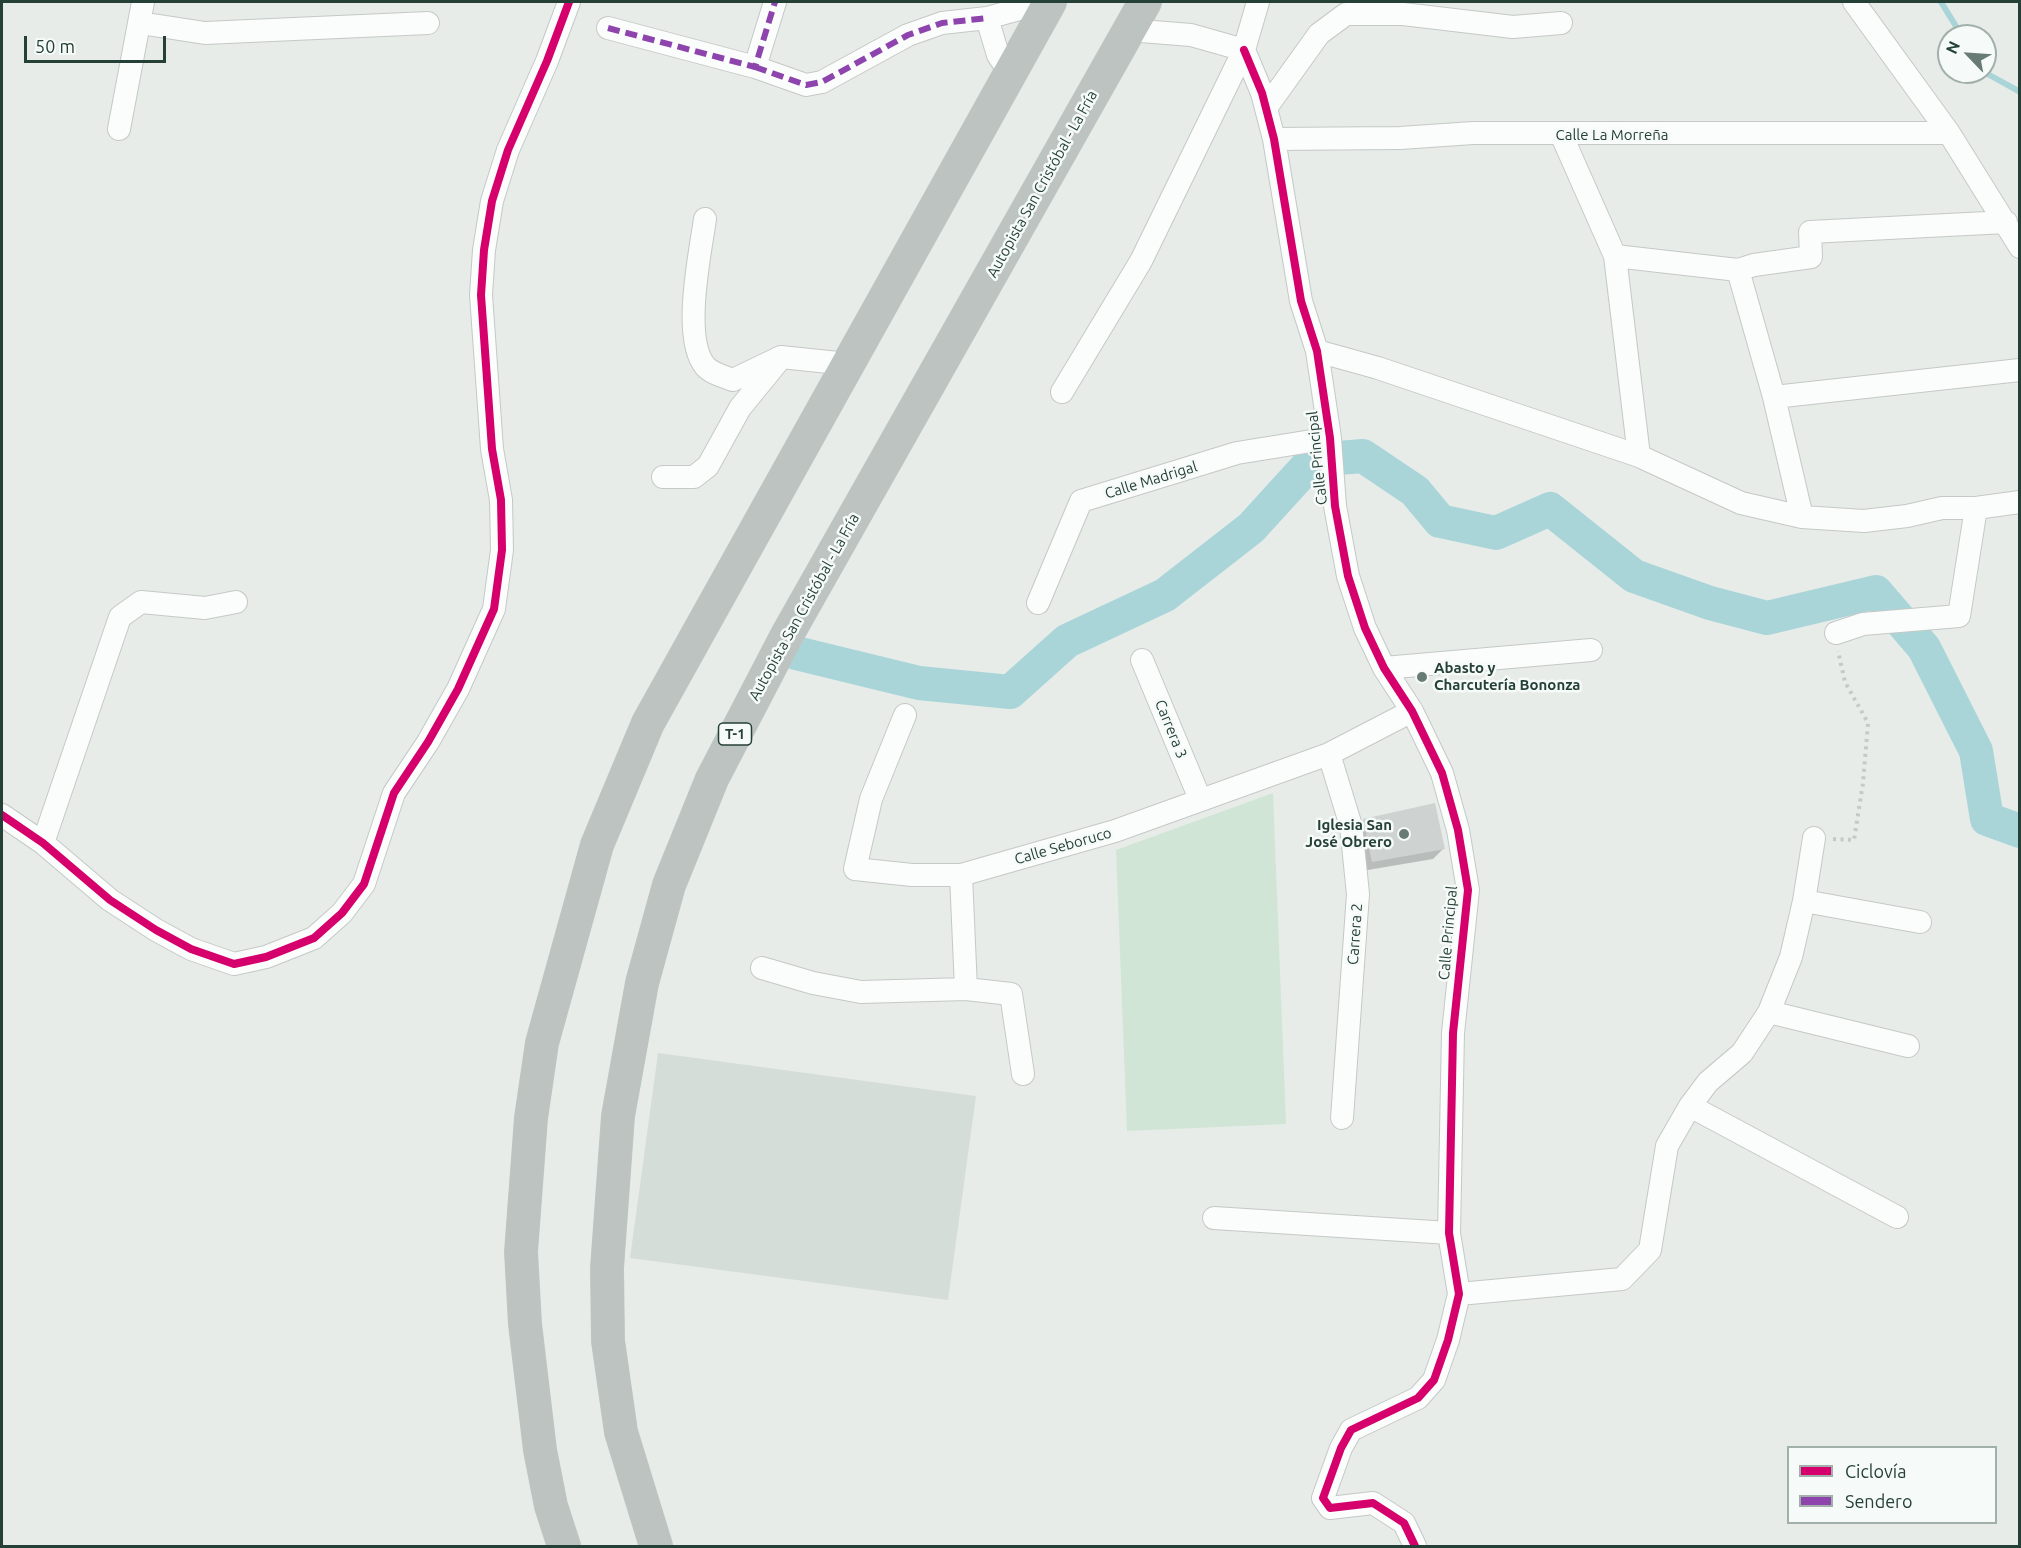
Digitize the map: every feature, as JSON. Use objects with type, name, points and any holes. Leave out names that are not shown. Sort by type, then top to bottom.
[{"type":"highway","points":[[564,1546],[551,1506],[532,1395],[521,1252],[531,1118],[542,1043],[597,845],[648,723],[1050,2]]},
{"type":"highway","name":"Autopista San Cristóbal - La Fría","points":[[656,1546],[621,1432],[608,1341],[607,1269],[618,1116],[642,983],[669,885],[712,779],[787,635],[1145,2]]},
{"type":"street","points":[[2,815],[43,843],[110,900],[156,930],[191,949],[234,964],[266,957],[314,938],[342,913],[364,884],[394,793],[428,742],[458,689],[494,609],[501,550],[501,500],[492,449],[481,295],[484,250],[492,201],[508,150],[547,61],[569,2]]},
{"type":"street","points":[[755,66],[776,2]]},
{"type":"street","points":[[608,28],[755,66],[806,85],[822,82],[908,34],[942,24],[987,18],[1045,2]]},
{"type":"street","points":[[1062,392],[1141,261],[1244,50],[1258,2]]},
{"type":"street","points":[[1854,2],[1949,134],[2006,222],[2019,247]]},
{"type":"street","points":[[119,129],[142,12],[205,33],[428,23]]},
{"type":"street","points":[[1266,108],[1319,33],[1346,14],[1403,14],[1513,27],[1561,23]]},
{"type":"street","points":[[987,18],[998,55],[1010,73]]},
{"type":"street","points":[[1128,30],[1191,35],[1244,50]]},
{"type":"street","name":"Calle Principal","points":[[1244,50],[1266,108],[1274,139],[1301,301],[1317,351],[1330,438],[1335,506],[1348,576],[1365,628],[1384,668],[1412,711],[1442,773],[1458,830],[1468,890],[1453,1033],[1449,1233],[1458,1294],[1448,1340],[1434,1380],[1418,1398],[1351,1430],[1341,1448],[1323,1498],[1329,1508],[1373,1503],[1404,1522],[1415,1546]]},
{"type":"street","name":"Calle La Morreña","points":[[1274,139],[1400,138],[1473,133],[1949,134]]},
{"type":"street","points":[[1561,134],[1615,256],[1639,456]]},
{"type":"street","points":[[705,219],[693,315],[698,355],[713,373],[734,380],[763,363],[781,357],[848,364]]},
{"type":"street","points":[[1615,256],[1738,270],[1754,265],[1811,256],[1810,232],[2006,222]]},
{"type":"street","points":[[1738,270],[1774,397],[1802,517]]},
{"type":"street","points":[[1317,351],[1378,368],[1639,456],[1741,503],[1802,517],[1864,521],[1907,516],[1942,508],[1976,508],[2019,502]]},
{"type":"street","points":[[663,477],[694,477],[708,466],[740,408],[781,357]]},
{"type":"street","points":[[1774,397],[2019,370]]},
{"type":"street","name":"Calle Madrigal","points":[[1038,603],[1081,501],[1237,453],[1330,438]]},
{"type":"street","points":[[1836,633],[1863,624],[1959,616],[1976,508]]},
{"type":"street","points":[[43,843],[120,617],[141,602],[205,608],[236,602]]},
{"type":"street","points":[[1384,668],[1591,650]]},
{"type":"street","name":"Carrera 3","points":[[1142,660],[1200,799]]},
{"type":"street","name":"Calle Seboruco","points":[[905,716],[870,799],[855,869],[912,875],[961,875],[1115,831],[1329,754],[1412,711]]},
{"type":"street","name":"Carrera 2","points":[[1329,754],[1351,826],[1358,894],[1342,1119]]},
{"type":"street","points":[[1458,1294],[1622,1279],[1650,1250],[1667,1146],[1690,1106],[1708,1082],[1742,1053],[1769,1012],[1791,957],[1804,901],[1814,838]]},
{"type":"street","points":[[961,875],[966,989]]},
{"type":"street","points":[[1804,901],[1920,922]]},
{"type":"street","points":[[762,968],[813,983],[861,992],[966,989],[1011,994],[1023,1074]]},
{"type":"street","points":[[1769,1012],[1908,1046]]},
{"type":"street","points":[[1690,1106],[1897,1217]]},
{"type":"street","points":[[1214,1218],[1449,1233]]},
{"type":"path","points":[[1814,838],[1854,840],[1863,783],[1868,723],[1845,682],[1838,659],[1836,633]]},
{"type":"shaded area","points":[[658,1053],[976,1096],[948,1300],[630,1258]]},
{"type":"green space","points":[[1273,793],[1286,1124],[1127,1131],[1116,850]]},
{"type":"building","name":"Iglesia San José Obrero","points":[[1435,803],[1445,849],[1372,862],[1363,819]]},
{"type":"waterway","points":[[1941,2],[1955,24]]},
{"type":"waterway","points":[[1997,79],[2020,92]]},
{"type":"waterway","points":[[796,653],[919,683],[1010,692],[1067,641],[1165,595],[1251,528],[1313,460],[1363,456],[1415,491],[1440,521],[1496,533],[1550,509],[1634,576],[1710,603],[1767,618],[1876,592],[1924,648],[1976,751],[1987,819],[2020,831]]},
{"type":"marked path","points":[[608,28],[755,67],[775,2]]},
{"type":"marked path","points":[[755,67],[806,85],[822,82],[908,35],[942,23],[987,18]]},
{"type":"cycle path","points":[[2,815],[43,843],[110,900],[156,930],[191,949],[234,964],[266,957],[314,938],[342,913],[364,884],[394,793],[428,742],[458,689],[494,609],[502,550],[501,500],[492,449],[481,295],[484,250],[492,201],[508,150],[547,61],[569,2]]},
{"type":"cycle path","points":[[1244,50],[1262,93],[1274,139],[1301,301],[1317,351],[1330,438],[1335,506],[1348,576],[1365,628],[1384,668],[1412,711],[1442,773],[1458,830],[1468,890],[1453,1033],[1449,1233],[1459,1294],[1448,1340],[1434,1380],[1418,1398],[1351,1430],[1341,1448],[1323,1498],[1330,1508],[1373,1503],[1404,1523],[1415,1546]]},
{"type":"place","name":"Abasto y Charcutería Bononza","points":[[1422,677]]},
{"type":"place","name":"Iglesia San José Obrero","points":[[1404,834]]}]
